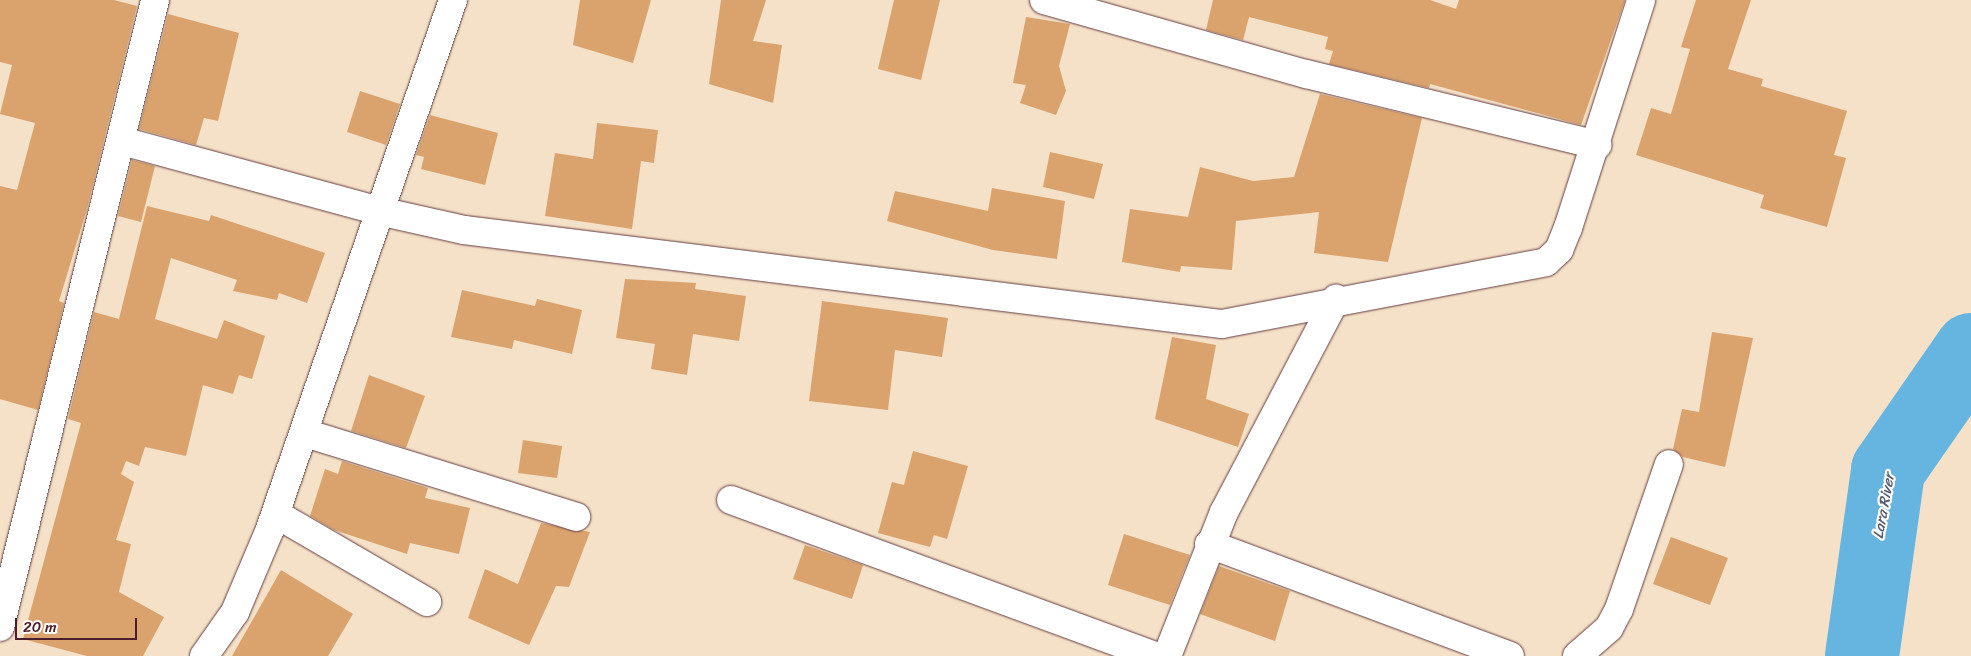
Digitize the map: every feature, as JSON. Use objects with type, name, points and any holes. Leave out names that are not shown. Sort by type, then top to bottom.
[{"type":"street","points":[[0,627],[122,141],[154,0]]},
{"type":"street","points":[[204,656],[236,612],[276,514],[453,0]]},
{"type":"street","points":[[1044,0],[1306,74],[1597,145]]},
{"type":"street","points":[[122,141],[379,211],[464,230],[1188,322],[1244,321],[1336,299],[1546,262],[1559,250],[1597,145],[1641,0]]},
{"type":"street","points":[[1167,656],[1209,544],[1336,299]]},
{"type":"street","points":[[305,433],[576,517]]},
{"type":"street","points":[[1578,656],[1609,628],[1619,609],[1669,464]]},
{"type":"street","points":[[731,500],[1155,656]]},
{"type":"street","points":[[276,514],[427,602]]},
{"type":"street","points":[[1209,544],[1510,656]]},
{"type":"building","points":[[0,0],[114,0],[137,6],[87,209],[59,301],[64,303],[38,410],[0,399],[0,186],[17,190],[35,123],[0,114],[12,65],[0,62]]},
{"type":"building","points":[[580,0],[651,0],[633,63],[573,45]]},
{"type":"building","points":[[721,0],[766,0],[753,41],[782,45],[773,103],[709,84]]},
{"type":"building","points":[[894,0],[940,0],[921,80],[878,69]]},
{"type":"building","points":[[1213,0],[1430,0],[1456,9],[1459,0],[1625,0],[1581,125],[1430,84],[1429,88],[1329,64],[1333,51],[1325,49],[1328,37],[1249,17],[1243,40],[1206,30]]},
{"type":"building","points":[[1696,0],[1751,0],[1728,69],[1763,79],[1761,86],[1847,111],[1834,155],[1846,158],[1827,227],[1760,208],[1764,195],[1636,155],[1651,108],[1671,114],[1690,49],[1681,47]]},
{"type":"building","points":[[168,14],[239,33],[218,121],[204,118],[196,145],[139,129]]},
{"type":"building","points":[[1026,17],[1070,24],[1059,66],[1066,91],[1056,115],[1020,103],[1026,85],[1013,83]]},
{"type":"building","points":[[360,91],[400,104],[386,145],[347,132]]},
{"type":"building","points":[[1320,94],[1422,118],[1388,262],[1314,253],[1319,212],[1236,221],[1232,270],[1181,266],[1180,272],[1122,262],[1130,209],[1188,217],[1200,167],[1253,181],[1294,177]]},
{"type":"building","points":[[430,115],[498,133],[485,185],[421,169],[424,157],[416,155]]},
{"type":"building","points":[[597,123],[658,130],[654,163],[641,161],[632,229],[545,216],[555,153],[593,159]]},
{"type":"building","points":[[1050,152],[1103,164],[1094,199],[1043,187]]},
{"type":"building","points":[[132,160],[155,166],[141,222],[118,216]]},
{"type":"building","points":[[992,188],[1065,201],[1057,259],[993,250],[887,221],[895,191],[988,211]]},
{"type":"building","points":[[147,206],[209,221],[211,215],[325,253],[307,303],[279,293],[277,300],[233,291],[237,280],[171,258],[155,319],[217,339],[224,320],[265,336],[252,379],[239,375],[233,394],[203,385],[186,456],[145,447],[139,466],[126,461],[121,474],[134,482],[116,540],[131,544],[119,592],[164,617],[143,656],[87,656],[23,639],[81,423],[68,419],[94,312],[119,319]]},
{"type":"building","points":[[625,279],[696,283],[695,289],[746,296],[739,341],[693,334],[687,375],[651,369],[655,344],[616,338]]},
{"type":"building","points":[[462,290],[535,306],[537,299],[582,310],[572,354],[514,340],[512,349],[451,337]]},
{"type":"building","points":[[822,301],[948,318],[942,357],[895,350],[888,410],[809,401]]},
{"type":"building","points":[[1712,332],[1753,338],[1725,467],[1683,457],[1673,449],[1682,409],[1699,412]]},
{"type":"building","points":[[1172,337],[1216,345],[1206,399],[1249,414],[1238,447],[1155,419]]},
{"type":"building","points":[[369,375],[425,396],[406,448],[351,431]]},
{"type":"building","points":[[523,440],[562,446],[557,478],[518,473]]},
{"type":"building","points":[[913,451],[968,466],[947,539],[934,535],[930,547],[878,533],[892,482],[904,485]]},
{"type":"building","points":[[342,461],[428,488],[425,498],[470,508],[459,554],[410,543],[407,554],[334,530],[310,516],[325,469],[338,474]]},
{"type":"building","points":[[541,523],[590,532],[569,587],[556,586],[529,645],[468,618],[485,569],[518,584]]},
{"type":"building","points":[[1124,534],[1190,555],[1170,605],[1108,585]]},
{"type":"building","points":[[1671,537],[1728,558],[1710,605],[1653,584]]},
{"type":"building","points":[[805,545],[863,565],[852,599],[793,579]]},
{"type":"building","points":[[1219,566],[1290,591],[1275,641],[1200,614]]},
{"type":"building","points":[[281,570],[353,614],[328,656],[232,656]]},
{"type":"waterway","name":"Lara River","points":[[1862,656],[1888,470],[1971,350]]}]
